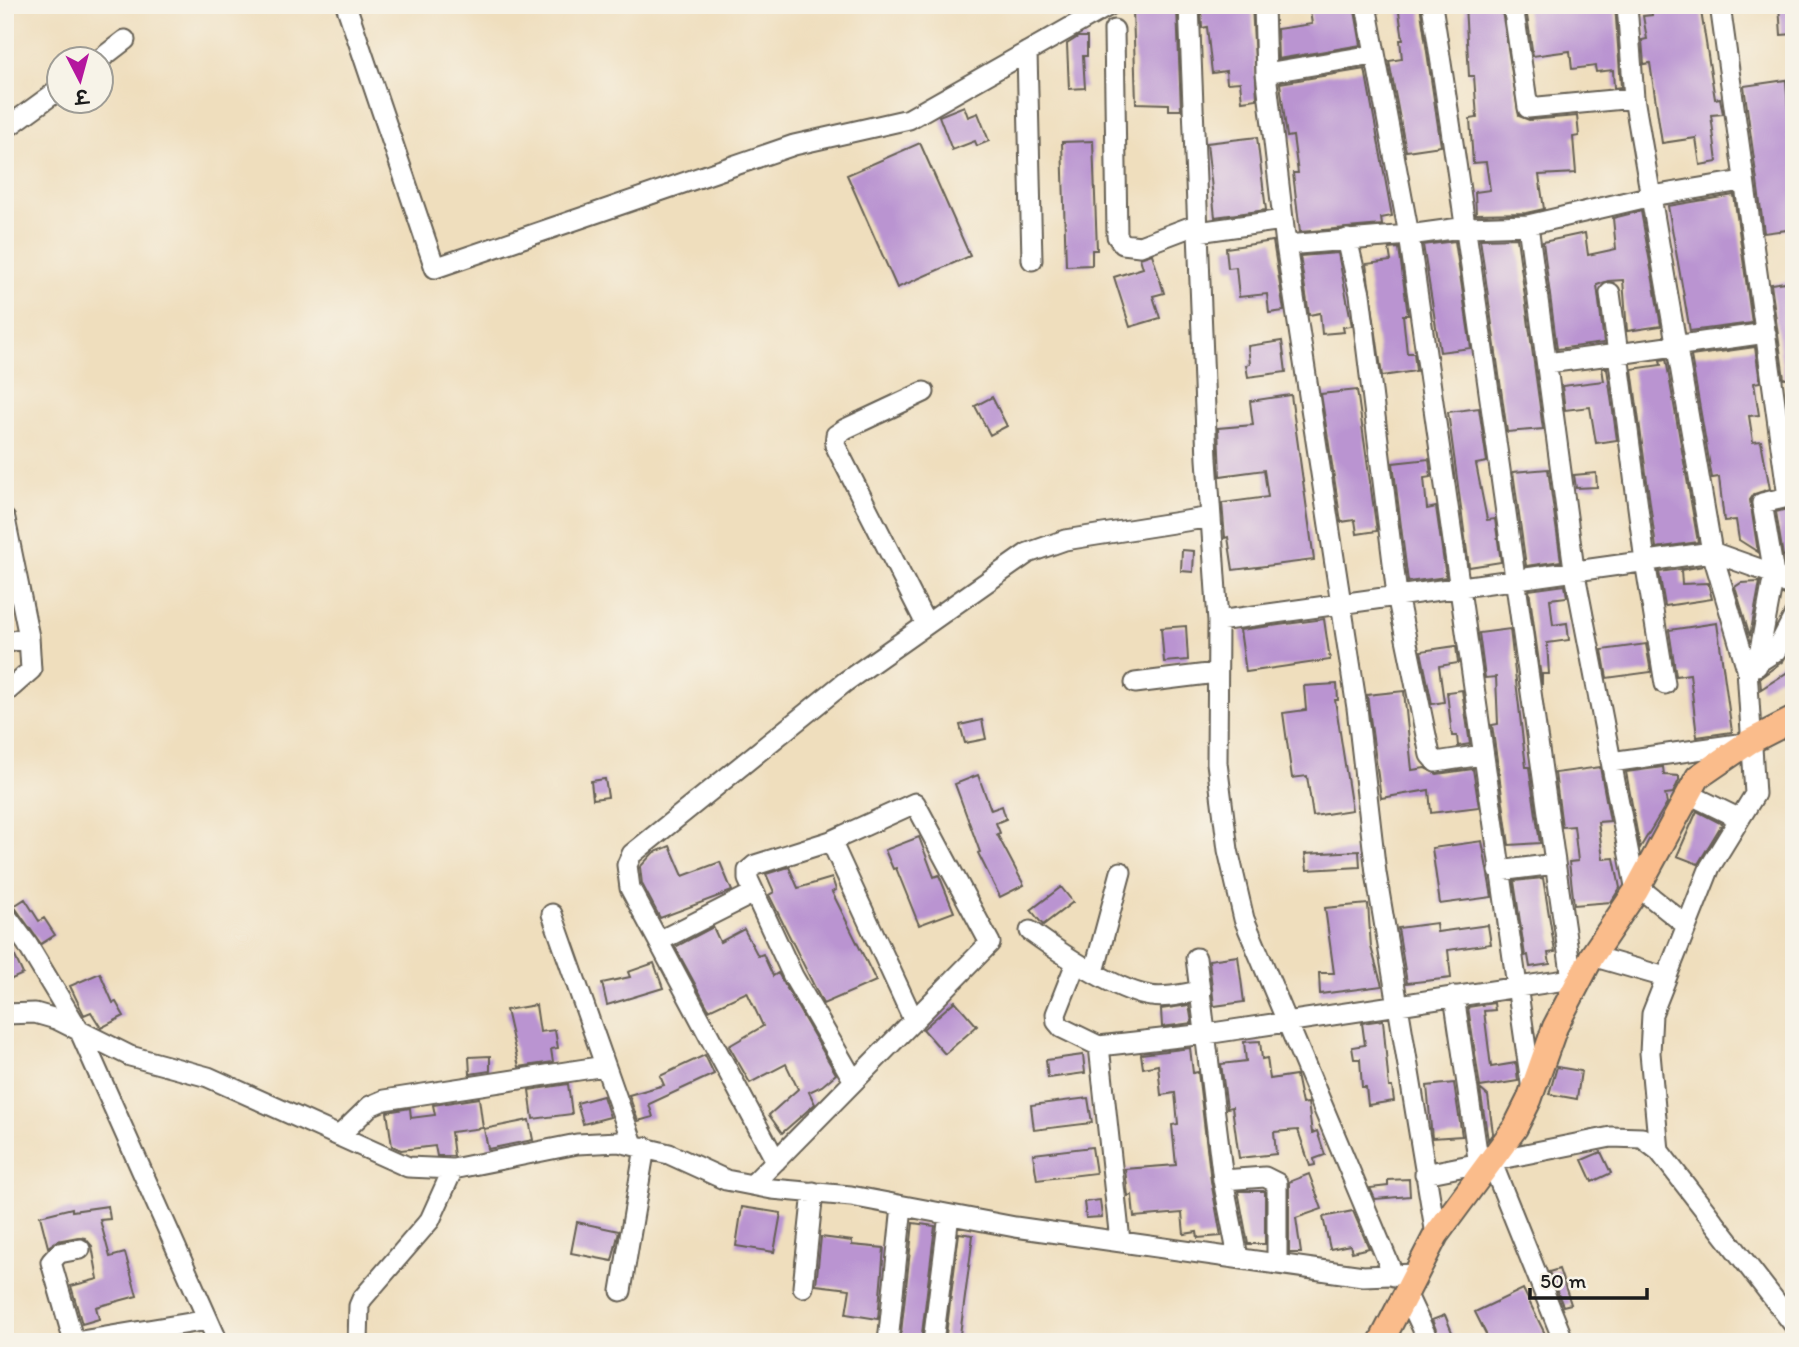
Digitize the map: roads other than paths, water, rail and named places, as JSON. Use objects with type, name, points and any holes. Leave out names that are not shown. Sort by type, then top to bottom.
[{"type":"main road","points":[[1381,1342],[1405,1281],[1485,1164],[1515,1128],[1575,982],[1636,888],[1699,777],[1749,742],[1794,719]]},
{"type":"street","points":[[346,5],[435,268],[794,145],[909,119],[1110,5]]},
{"type":"street","points":[[1189,5],[1211,517],[1218,621],[1217,763],[1228,850],[1244,919],[1285,1020],[1405,1281],[1429,1342]]},
{"type":"street","points":[[1264,5],[1265,73],[1286,245],[1341,603],[1397,1004],[1436,1235]]},
{"type":"street","points":[[1366,5],[1373,55],[1409,235],[1532,1091]]},
{"type":"street","points":[[1121,872],[1085,967],[1056,1022],[1062,1028],[1099,1046],[1206,1034],[1285,1020],[1519,987],[1575,982],[1513,578],[1467,227],[1432,5]]},
{"type":"street","points":[[1513,5],[1528,108],[1634,98]]},
{"type":"street","points":[[1627,5],[1634,98],[1712,552],[1751,667]]},
{"type":"street","points":[[1660,1151],[1650,1036],[1652,1014],[1665,976],[1718,851],[1755,794],[1749,742],[1751,667],[1774,575],[1762,503],[1788,497],[1742,181],[1720,5]]},
{"type":"street","points":[[1114,30],[1117,236],[1123,244],[1140,246],[1198,228],[1283,220]]},
{"type":"street","points":[[116,47],[125,40]]},
{"type":"street","points":[[1027,52],[1032,260]]},
{"type":"street","points":[[1265,73],[1373,55]]},
{"type":"street","points":[[5,129],[46,99]]},
{"type":"street","points":[[1286,245],[1409,235],[1467,227],[1528,225],[1652,196],[1742,181]]},
{"type":"street","points":[[1528,225],[1574,569],[1636,888],[1686,925]]},
{"type":"street","points":[[1347,239],[1360,294],[1397,595],[1432,761],[1482,755]]},
{"type":"street","points":[[1610,293],[1645,561],[1665,684]]},
{"type":"street","points":[[1547,363],[1766,333]]},
{"type":"street","points":[[924,392],[845,429],[836,435],[835,445],[926,624]]},
{"type":"street","points":[[1774,401],[1794,397]]},
{"type":"street","points":[[776,1161],[630,888],[627,865],[632,854],[845,682],[1028,553],[1047,545],[1211,517]]},
{"type":"street","points":[[5,519],[29,637],[31,670],[5,693]]},
{"type":"street","points":[[1218,621],[1574,569],[1712,552],[1774,575],[1794,589]]},
{"type":"street","points":[[1751,667],[1776,651],[1794,616]]},
{"type":"street","points":[[5,643],[29,637]]},
{"type":"street","points":[[1135,683],[1216,673]]},
{"type":"street","points":[[1611,761],[1749,742]]},
{"type":"street","points":[[1689,793],[1738,818]]},
{"type":"street","points":[[752,1185],[990,943],[915,803],[831,841],[755,865],[748,871],[748,880],[793,976],[854,1081]]},
{"type":"street","points":[[831,841],[914,1021]]},
{"type":"street","points":[[1499,871],[1555,864]]},
{"type":"street","points":[[659,940],[754,893]]},
{"type":"street","points":[[5,914],[80,1032],[218,1342]]},
{"type":"street","points":[[552,914],[605,1066],[639,1146],[621,1291]]},
{"type":"street","points":[[1030,931],[1085,967],[1150,996],[1201,991]]},
{"type":"street","points":[[1592,956],[1665,976]]},
{"type":"street","points":[[1196,958],[1223,1180],[1238,1258]]},
{"type":"street","points":[[1454,996],[1485,1164],[1564,1342]]},
{"type":"street","points":[[5,1014],[35,1013],[130,1056],[208,1077],[408,1167],[453,1169],[577,1144],[639,1146],[669,1154],[726,1180],[752,1185],[902,1206],[1015,1227],[1405,1281]]},
{"type":"street","points":[[1099,1046],[1120,1241]]},
{"type":"street","points":[[339,1136],[370,1106],[384,1100],[605,1066]]},
{"type":"street","points":[[1425,1174],[1611,1137],[1642,1138],[1660,1151],[1794,1325]]},
{"type":"street","points":[[358,1342],[359,1306],[362,1300],[430,1220],[453,1169]]},
{"type":"street","points":[[1223,1180],[1265,1177],[1277,1183],[1277,1264]]},
{"type":"street","points":[[803,1287],[813,1192]]},
{"type":"street","points":[[887,1342],[902,1206]]},
{"type":"street","points":[[933,1342],[949,1215]]},
{"type":"street","points":[[80,1249],[59,1253],[51,1262],[75,1342],[208,1320]]}]
